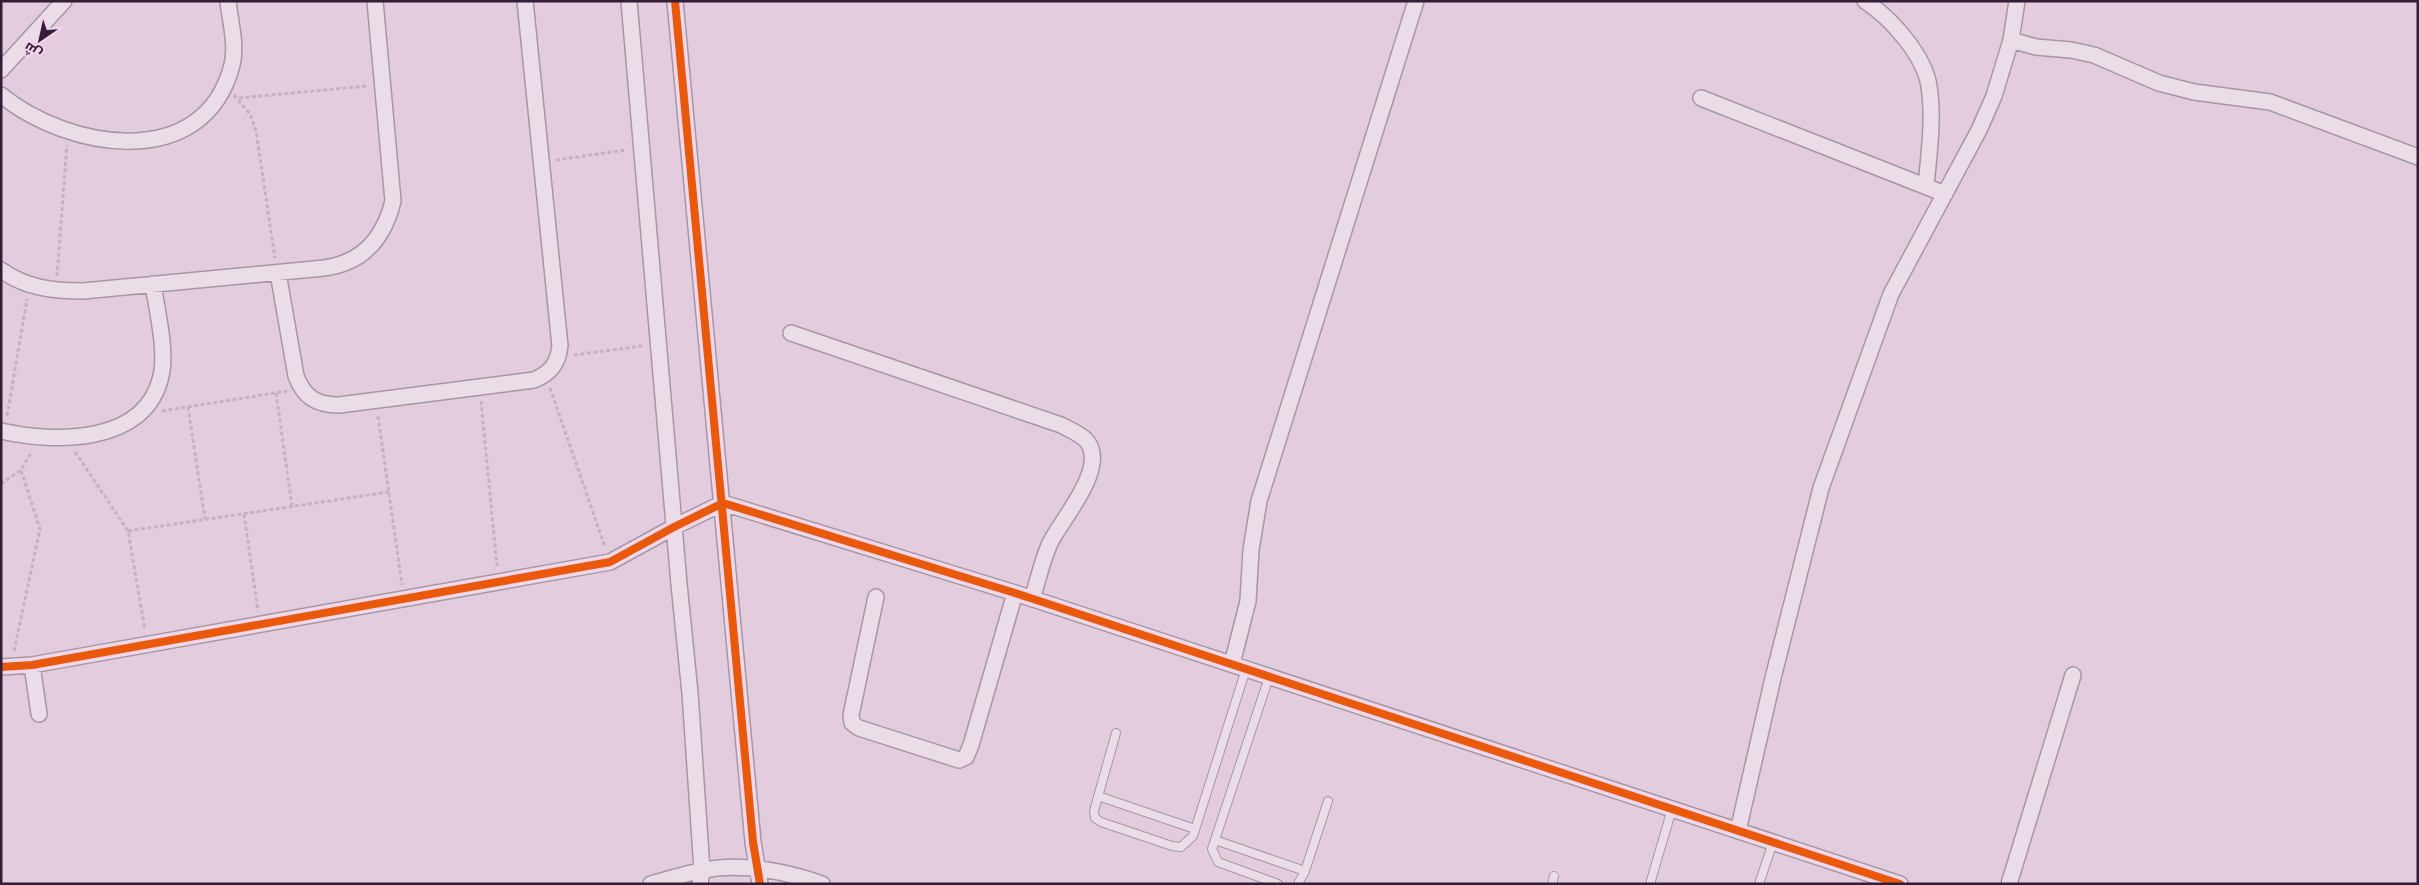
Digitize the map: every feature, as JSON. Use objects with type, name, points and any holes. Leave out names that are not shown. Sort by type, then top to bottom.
[{"type":"street","points":[[1,70],[64,1]]},
{"type":"street","points":[[1,95],[38,120],[68,132],[100,139],[127,141],[150,140],[173,134],[194,122],[212,106],[224,87],[232,64],[233,43],[228,1]]},
{"type":"street","points":[[1,270],[30,285],[56,291],[278,273],[341,266],[356,258],[370,247],[381,233],[389,218],[393,200],[375,1]]},
{"type":"street","points":[[278,273],[296,376],[301,389],[311,399],[325,405],[534,380],[545,376],[554,367],[559,357],[560,346],[525,1]]},
{"type":"street","points":[[629,1],[690,692],[701,877]]},
{"type":"street","points":[[675,1],[758,876]]},
{"type":"street","points":[[1239,667],[1248,601],[1251,550],[1260,501],[1416,1]]},
{"type":"street","points":[[1865,1],[1893,24],[1909,44],[1929,84],[1932,115],[1926,186]]},
{"type":"street","points":[[1738,830],[1773,678],[1821,488],[1888,301],[1979,130],[1994,96],[2011,40],[2017,1]]},
{"type":"street","points":[[2011,40],[2036,47],[2071,50],[2094,55],[2159,83],[2194,92],[2270,102],[2418,157]]},
{"type":"street","points":[[1701,98],[1945,194]]},
{"type":"street","points":[[3,431],[65,438],[94,435],[117,428],[137,416],[152,397],[161,376],[162,352],[153,284]]},
{"type":"street","points":[[791,333],[1062,425],[1086,440],[1091,450],[1090,469],[1074,506],[1050,542],[1032,599]]},
{"type":"street","points":[[6,667],[610,562],[674,526],[723,503],[1015,593],[1900,884]]},
{"type":"street","points":[[876,597],[851,715],[852,723],[859,728],[959,760],[966,757],[971,746],[1015,593]]},
{"type":"street","points":[[32,664],[39,714]]},
{"type":"street","points":[[2009,884],[2073,675]]},
{"type":"street","points":[[651,884],[701,877],[802,876],[822,884]]},
{"type":"lane","points":[[1116,733],[1094,815],[1101,822],[1172,846],[1181,847],[1190,840],[1195,828],[1239,667]]},
{"type":"lane","points":[[1269,677],[1212,849],[1218,862],[1278,884]]},
{"type":"lane","points":[[1098,796],[1195,828]]},
{"type":"lane","points":[[1298,884],[1305,871],[1328,801]]},
{"type":"lane","points":[[1650,884],[1672,809]]},
{"type":"lane","points":[[1215,840],[1305,871]]},
{"type":"lane","points":[[1759,884],[1773,842]]},
{"type":"path","points":[[239,98],[382,84]]},
{"type":"path","points":[[224,87],[239,98],[250,114],[256,131],[278,273]]},
{"type":"path","points":[[56,291],[68,132]]},
{"type":"path","points":[[540,162],[642,148]]},
{"type":"path","points":[[3,431],[30,285]]},
{"type":"path","points":[[559,357],[660,344]]},
{"type":"path","points":[[545,376],[610,562]]},
{"type":"path","points":[[480,387],[499,582]]},
{"type":"path","points":[[137,416],[301,389]]},
{"type":"path","points":[[276,393],[292,506]]},
{"type":"path","points":[[376,400],[404,598]]},
{"type":"path","points":[[188,407],[205,520]]},
{"type":"path","points":[[1,484],[21,470],[41,436]]},
{"type":"path","points":[[65,438],[128,531],[147,643]]},
{"type":"path","points":[[6,667],[40,529],[21,470]]},
{"type":"path","points":[[128,531],[389,492]]},
{"type":"path","points":[[244,514],[260,624]]},
{"type":"cycle path","points":[[675,1],[753,842],[760,884]]},
{"type":"cycle path","points":[[1,667],[32,665],[610,562],[723,503],[1015,593],[1900,884]]}]
